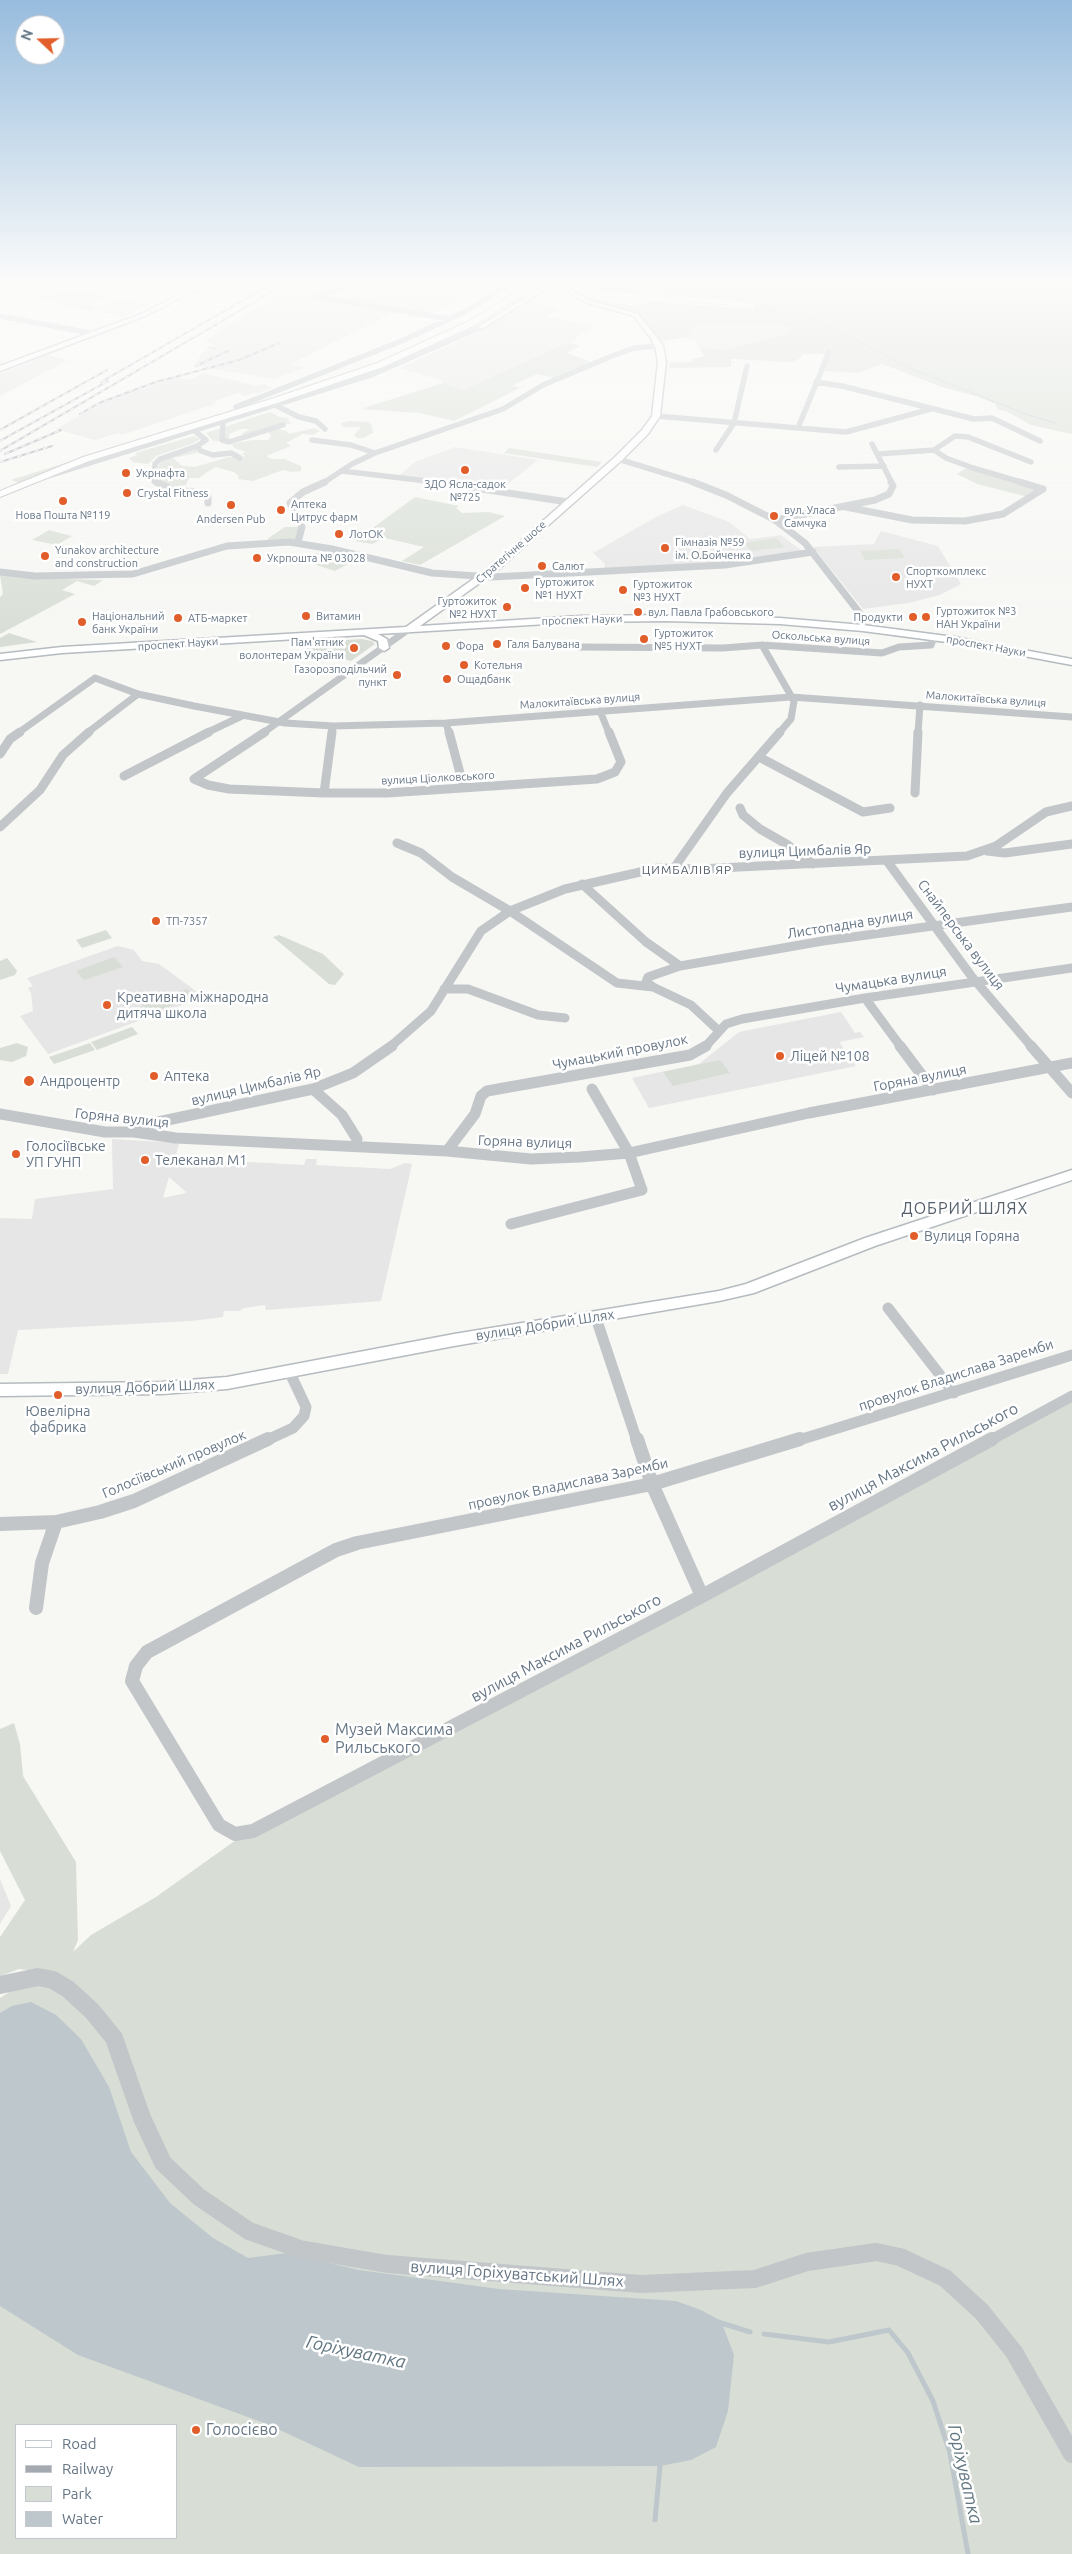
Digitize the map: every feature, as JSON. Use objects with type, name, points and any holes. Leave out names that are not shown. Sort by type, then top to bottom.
[{"type":"main road","points":[[36,469],[250,402]]},
{"type":"main road","points":[[196,432],[275,402]]},
{"type":"main road","points":[[0,494],[94,456],[224,420]]},
{"type":"main road","points":[[1,482],[12,483],[12,488]]},
{"type":"street","points":[[236,407],[247,402]]},
{"type":"street","points":[[283,425],[230,442],[222,440],[224,420],[288,402]]},
{"type":"street","points":[[298,542],[302,527],[290,503],[303,492],[375,453],[503,409],[514,402]]},
{"type":"street","name":"Стратегічне шосе","points":[[194,779],[280,722],[484,576],[618,459],[645,432],[656,416],[658,402]]},
{"type":"street","points":[[716,450],[734,423],[738,402]]},
{"type":"street","points":[[798,428],[808,402]]},
{"type":"street","points":[[905,402],[978,420],[992,418],[1040,442]]},
{"type":"street","points":[[277,406],[299,417],[316,421],[325,429]]},
{"type":"street","points":[[656,416],[855,431],[931,409]]},
{"type":"street","points":[[32,480],[196,432],[206,440],[197,446],[160,458],[155,464],[154,481],[174,490],[203,493],[208,497],[208,503]]},
{"type":"street","points":[[878,454],[934,450],[948,438],[964,436],[1031,462]]},
{"type":"street","points":[[312,440],[351,445],[375,453]]},
{"type":"street","points":[[775,520],[846,507],[882,497],[892,490],[884,466],[872,444]]},
{"type":"street","points":[[197,446],[201,451],[213,455],[231,453],[240,458]]},
{"type":"street","points":[[846,507],[912,520],[965,521],[1003,514],[1044,489],[973,468],[946,458],[934,450]]},
{"type":"street","points":[[618,459],[693,482],[726,495],[775,520],[813,552],[862,616],[863,628]]},
{"type":"street","points":[[839,467],[884,466]]},
{"type":"street","points":[[342,471],[568,502]]},
{"type":"street","points":[[0,572],[35,576],[133,574],[227,546],[298,542],[432,573],[484,576],[568,575],[725,565],[813,552]]},
{"type":"street","points":[[433,612],[437,620],[454,626]]},
{"type":"street","name":"проспект Науки","points":[[0,658],[62,650],[454,626],[581,619],[666,618],[780,622],[863,628],[934,637],[1072,662]]},
{"type":"street","points":[[363,632],[382,639],[384,648]]},
{"type":"street","name":"Оскольська вулиця","points":[[579,647],[723,648],[762,645],[882,653],[899,647],[931,645],[934,637]]},
{"type":"street","points":[[674,868],[727,793],[790,719],[794,706],[791,697],[762,645]]},
{"type":"street","name":"проспект Науки","points":[[0,663],[91,649]]},
{"type":"street","points":[[0,653],[62,650]]},
{"type":"street","name":"Малокитаївська вулиця","points":[[0,754],[10,739],[95,678],[138,694],[242,716],[280,722],[333,726],[446,723],[791,697],[1072,716]]},
{"type":"street","points":[[0,827],[40,790],[63,755],[73,744],[138,694]]},
{"type":"street","points":[[915,793],[920,705]]},
{"type":"street","name":"вулиця Ціолковського","points":[[194,779],[208,785],[229,789],[324,793],[464,788],[608,776],[620,767],[621,762],[600,711]]},
{"type":"street","points":[[124,776],[151,760],[242,716]]},
{"type":"street","points":[[446,723],[464,788]]},
{"type":"street","points":[[324,793],[333,726]]},
{"type":"street","points":[[759,757],[862,812],[890,808]]},
{"type":"street","name":"вулиця Цимбалів Яр","points":[[134,1132],[158,1122],[313,1089],[353,1072],[376,1059],[402,1039],[430,1011],[481,930],[510,911],[532,900],[582,884],[634,872],[674,868],[936,859],[987,851],[1046,812],[1072,806]]},
{"type":"street","points":[[740,808],[743,815],[760,829],[800,853],[813,864]]},
{"type":"street","points":[[397,843],[421,853],[470,888],[510,911],[617,983],[653,987],[690,1005],[718,1030]]},
{"type":"street","points":[[987,851],[1005,853],[1072,844]]},
{"type":"street","name":"Снайперська вулиця","points":[[888,861],[972,977],[978,981],[1072,1093]]},
{"type":"street","points":[[582,884],[646,942],[680,966]]},
{"type":"street","name":"Листопадна вулиця","points":[[653,987],[646,982],[648,976],[680,966],[823,941],[935,925],[1071,909]]},
{"type":"street","name":"Чумацька вулиця","points":[[718,1030],[726,1024],[742,1019],[865,998],[1072,968]]},
{"type":"street","points":[[444,989],[468,989],[538,1015],[565,1018]]},
{"type":"street","points":[[865,998],[933,1090]]},
{"type":"street","name":"Чумацький провулок","points":[[447,1151],[475,1114],[481,1096],[487,1090],[620,1069],[690,1055],[702,1050],[718,1030]]},
{"type":"street","name":"Горяна вулиця","points":[[0,1114],[105,1132],[134,1132],[176,1138],[447,1151],[531,1159],[630,1153],[778,1119],[1072,1063]]},
{"type":"street","points":[[313,1089],[342,1115],[357,1139]]},
{"type":"street","points":[[511,1224],[642,1190],[630,1153],[592,1089]]},
{"type":"street","name":"вулиця Добрий Шлях","points":[[0,1390],[187,1387],[227,1383],[454,1340],[596,1318],[749,1289],[870,1242],[1072,1175]]},
{"type":"street","points":[[888,1308],[954,1394]]},
{"type":"street","points":[[596,1318],[652,1484],[702,1596]]},
{"type":"street","name":"провулок Владислава Заремби","points":[[134,1683],[132,1680],[136,1666],[147,1652],[336,1550],[357,1543],[652,1484],[954,1394],[1072,1354]]},
{"type":"street","name":"Голосіївський провулок","points":[[0,1524],[56,1522],[134,1501],[293,1428],[304,1416],[306,1407],[289,1371]]},
{"type":"street","name":"вулиця Максима Рильського","points":[[134,1683],[219,1824],[235,1834],[253,1831],[702,1596],[1072,1396]]},
{"type":"street","points":[[36,1608],[42,1563],[56,1522]]},
{"type":"street","name":"вулиця Горіхуватський Шлях","points":[[0,1985],[38,1978],[53,1980],[68,1989],[92,2011],[114,2038],[142,2118],[162,2163],[199,2197],[249,2231],[300,2249],[387,2264],[641,2284],[754,2279],[807,2262],[876,2252],[900,2257],[945,2278],[982,2312],[1014,2352],[1072,2454]]},
{"type":"shaded area","points":[[105,402],[217,403],[122,435],[118,433],[95,440],[56,429]]},
{"type":"shaded area","name":"ЗДО Ясла-садок №725","points":[[455,447],[538,460],[498,492],[395,479],[415,462]]},
{"type":"shaded area","points":[[683,505],[729,522],[750,539],[781,535],[802,551],[745,561],[604,571],[605,564],[593,553],[656,517]]},
{"type":"shaded area","points":[[881,531],[938,546],[961,584],[940,595],[908,603],[863,609],[813,547],[874,544]]},
{"type":"shaded area","name":"Креативна міжнародна дитяча школа","points":[[118,946],[134,950],[142,961],[159,964],[204,997],[48,1054],[20,1016],[33,1011],[31,993],[28,988],[33,986],[27,978]]},
{"type":"shaded area","name":"Ліцей №108","points":[[841,1012],[855,1033],[860,1032],[864,1037],[839,1042],[856,1066],[649,1108],[632,1078],[699,1064],[739,1032]]},
{"type":"shaded area","points":[[112,1139],[179,1143],[174,1163],[176,1158],[304,1165],[306,1159],[317,1159],[316,1165],[390,1169],[405,1163],[412,1164],[381,1301],[266,1310],[265,1305],[244,1308],[239,1311],[224,1311],[223,1317],[191,1321],[18,1330],[8,1374],[0,1374],[0,1218],[32,1219],[35,1199],[113,1189]],"holes":[[[169,1177],[186,1193],[163,1198]]]},
{"type":"shaded area","points":[[0,1879],[11,1906],[0,1924]]},
{"type":"green space","points":[[262,402],[83,458],[19,483],[11,480]]},
{"type":"green space","points":[[382,402],[492,402],[454,421],[420,413],[361,409]]},
{"type":"green space","points":[[991,402],[1072,402],[1072,434],[1031,425],[1006,411],[998,410],[995,404]]},
{"type":"green space","points":[[270,412],[280,417],[289,418],[288,421],[291,423],[246,436],[241,434],[250,429],[241,429],[229,434],[229,439],[219,441],[213,441],[206,433]]},
{"type":"green space","points":[[350,421],[368,422],[372,426],[373,433],[363,438],[357,438],[354,435],[361,427],[343,427],[341,423]]},
{"type":"green space","points":[[315,428],[320,431],[313,435],[303,434],[286,443],[291,446],[266,456],[272,459],[284,459],[301,466],[301,471],[291,472],[283,470],[253,481],[238,479],[239,476],[234,472],[215,467],[199,478],[189,478],[186,485],[178,487],[158,480],[158,466],[162,461],[193,448],[198,450],[197,453],[173,458],[182,466],[195,467],[229,457],[241,459],[245,456],[242,454],[246,452],[234,448],[232,444],[252,440],[268,440],[271,436],[268,432],[278,429],[287,431],[288,434]]},
{"type":"green space","points":[[194,436],[200,439],[194,443],[156,456],[148,464],[133,462],[129,458],[137,455],[135,453]]},
{"type":"green space","points":[[509,448],[602,462],[597,467],[504,453]]},
{"type":"green space","points":[[966,468],[1041,489],[1028,497],[977,484],[957,474]]},
{"type":"green space","points":[[415,497],[459,506],[456,508],[462,513],[488,512],[505,516],[420,565],[402,561],[424,547],[385,538],[372,544],[355,541]]},
{"type":"green space","points":[[285,527],[302,527],[298,542],[274,543],[267,539]]},
{"type":"green space","points":[[49,530],[72,536],[57,545],[32,540]]},
{"type":"green space","points":[[776,538],[784,547],[752,551],[744,543]]},
{"type":"green space","points":[[899,549],[905,558],[865,560],[860,551]]},
{"type":"green space","points":[[325,551],[363,556],[335,571],[307,562],[300,565],[287,562]]},
{"type":"green space","points":[[0,575],[23,578],[103,580],[94,586],[77,581],[62,590],[75,594],[0,634],[0,597],[3,594]]},
{"type":"green space","points":[[9,633],[37,642],[0,647],[0,638]]},
{"type":"green space","points":[[362,639],[372,641],[375,644],[351,661],[307,649],[315,642]]},
{"type":"green space","points":[[106,930],[112,938],[82,948],[76,940]]},
{"type":"green space","points":[[279,935],[323,954],[344,974],[335,985],[329,984],[273,937]]},
{"type":"green space","points":[[114,957],[123,967],[84,980],[76,971]]},
{"type":"green space","points":[[7,958],[17,971],[15,975],[0,980],[0,961]]},
{"type":"green space","points":[[187,989],[195,998],[150,1013],[142,1005]]},
{"type":"green space","points":[[132,1027],[138,1034],[97,1050],[91,1042]]},
{"type":"green space","points":[[17,1043],[28,1047],[26,1056],[12,1062],[0,1060],[0,1048]]},
{"type":"green space","points":[[90,1043],[95,1050],[54,1064],[49,1057]]},
{"type":"green space","points":[[720,1060],[730,1073],[673,1086],[663,1072]]},
{"type":"green space","points":[[1072,1400],[1072,2554],[0,2554],[0,1998],[41,1972],[19,1969],[0,1976],[0,1937],[25,1900],[0,1851],[0,1729],[14,1723],[20,1744],[23,1776],[76,1862],[78,1940],[73,1952],[91,1935],[156,1897],[236,1840]]},
{"type":"water","points":[[31,2002],[56,2015],[81,2039],[109,2087],[131,2152],[170,2203],[213,2238],[248,2258],[287,2253],[359,2270],[499,2289],[676,2301],[701,2310],[721,2321],[734,2355],[728,2411],[716,2447],[691,2460],[660,2466],[359,2467],[267,2424],[78,2355],[0,2306],[0,2013],[12,2006]]},
{"type":"waterway","points":[[996,402],[1028,415],[1056,423]]},
{"type":"waterway","name":"Горіхуватка","points":[[718,2322],[750,2332]]},
{"type":"waterway","name":"Горіхуватка","points":[[764,2334],[829,2342],[889,2330],[908,2353],[933,2401],[950,2453],[968,2554]]},
{"type":"waterway","points":[[655,2520],[660,2466]]},
{"type":"railway","points":[[0,430],[50,402]]},
{"type":"railway","points":[[0,441],[70,402]]},
{"type":"railway","points":[[0,451],[83,402]]},
{"type":"railway","points":[[80,414],[101,402]]},
{"type":"railway","points":[[5,454],[61,430]]},
{"type":"railway","points":[[0,462],[52,446]]},
{"type":"place","name":"ЗДО Ясла-садок №725","points":[[465,470]]},
{"type":"place","name":"Укрнафта","points":[[126,473]]},
{"type":"place","name":"Crystal Fitness","points":[[127,493]]},
{"type":"place","name":"Нова Пошта №119","points":[[63,501]]},
{"type":"place","name":"Andersen Pub","points":[[231,505]]},
{"type":"place","name":"Аптека Цитрус фарм","points":[[281,510]]},
{"type":"place","name":"вул. Уласа Самчука","points":[[774,516]]},
{"type":"place","name":"ЛотОК","points":[[339,534]]},
{"type":"place","name":"Гімназія №59 ім. О.Бойченка","points":[[665,548]]},
{"type":"place","name":"Yunakov architecture and construction","points":[[45,556]]},
{"type":"place","name":"Укрпошта № 03028","points":[[257,558]]},
{"type":"place","name":"Салют","points":[[542,566]]},
{"type":"place","name":"Спорткомплекс НУХТ","points":[[896,577]]},
{"type":"place","name":"Гуртожиток №1 НУХТ","points":[[525,588]]},
{"type":"place","name":"Гуртожиток №3 НУХТ","points":[[623,590]]},
{"type":"place","name":"Гуртожиток №2 НУХТ","points":[[507,607]]},
{"type":"place","name":"вул. Павла Грабовського","points":[[638,612]]},
{"type":"place","name":"Витамин","points":[[306,616]]},
{"type":"place","name":"Продукти","points":[[913,617]]},
{"type":"place","name":"Гуртожиток №3 НАН України","points":[[926,617]]},
{"type":"place","name":"АТБ-маркет","points":[[178,618]]},
{"type":"place","name":"Національний банк України","points":[[82,622]]},
{"type":"place","name":"Гуртожиток №5 НУХТ","points":[[644,639]]},
{"type":"place","name":"Галя Балувана","points":[[497,644]]},
{"type":"place","name":"Фора","points":[[446,646]]},
{"type":"place","name":"Пам'ятник волонтерам України","points":[[354,648]]},
{"type":"place","name":"Котельня","points":[[464,665]]},
{"type":"place","name":"Газорозподільчий пункт","points":[[397,675]]},
{"type":"place","name":"Ощадбанк","points":[[447,679]]},
{"type":"place","name":"ТП-7357","points":[[156,921]]},
{"type":"place","name":"Креативна міжнародна дитяча школа","points":[[107,1005]]},
{"type":"place","name":"Ліцей №108","points":[[780,1056]]},
{"type":"place","name":"Аптека","points":[[154,1076]]},
{"type":"place","name":"Андроцентр","points":[[29,1081]]},
{"type":"place","name":"Голосіївське УП ГУНП","points":[[16,1154]]},
{"type":"place","name":"Телеканал М1","points":[[145,1160]]},
{"type":"place","name":"Вулиця Горяна","points":[[914,1236]]},
{"type":"place","name":"Ювелірна фабрика","points":[[58,1395]]},
{"type":"place","name":"Музей Максима Рильського","points":[[325,1739]]},
{"type":"place","name":"Голосієво","points":[[196,2430]]},
{"type":"district","name":"ЦИМБАЛІВ ЯР","points":[[687,870]]},
{"type":"district","name":"ДОБРИЙ ШЛЯХ","points":[[965,1209]]}]
